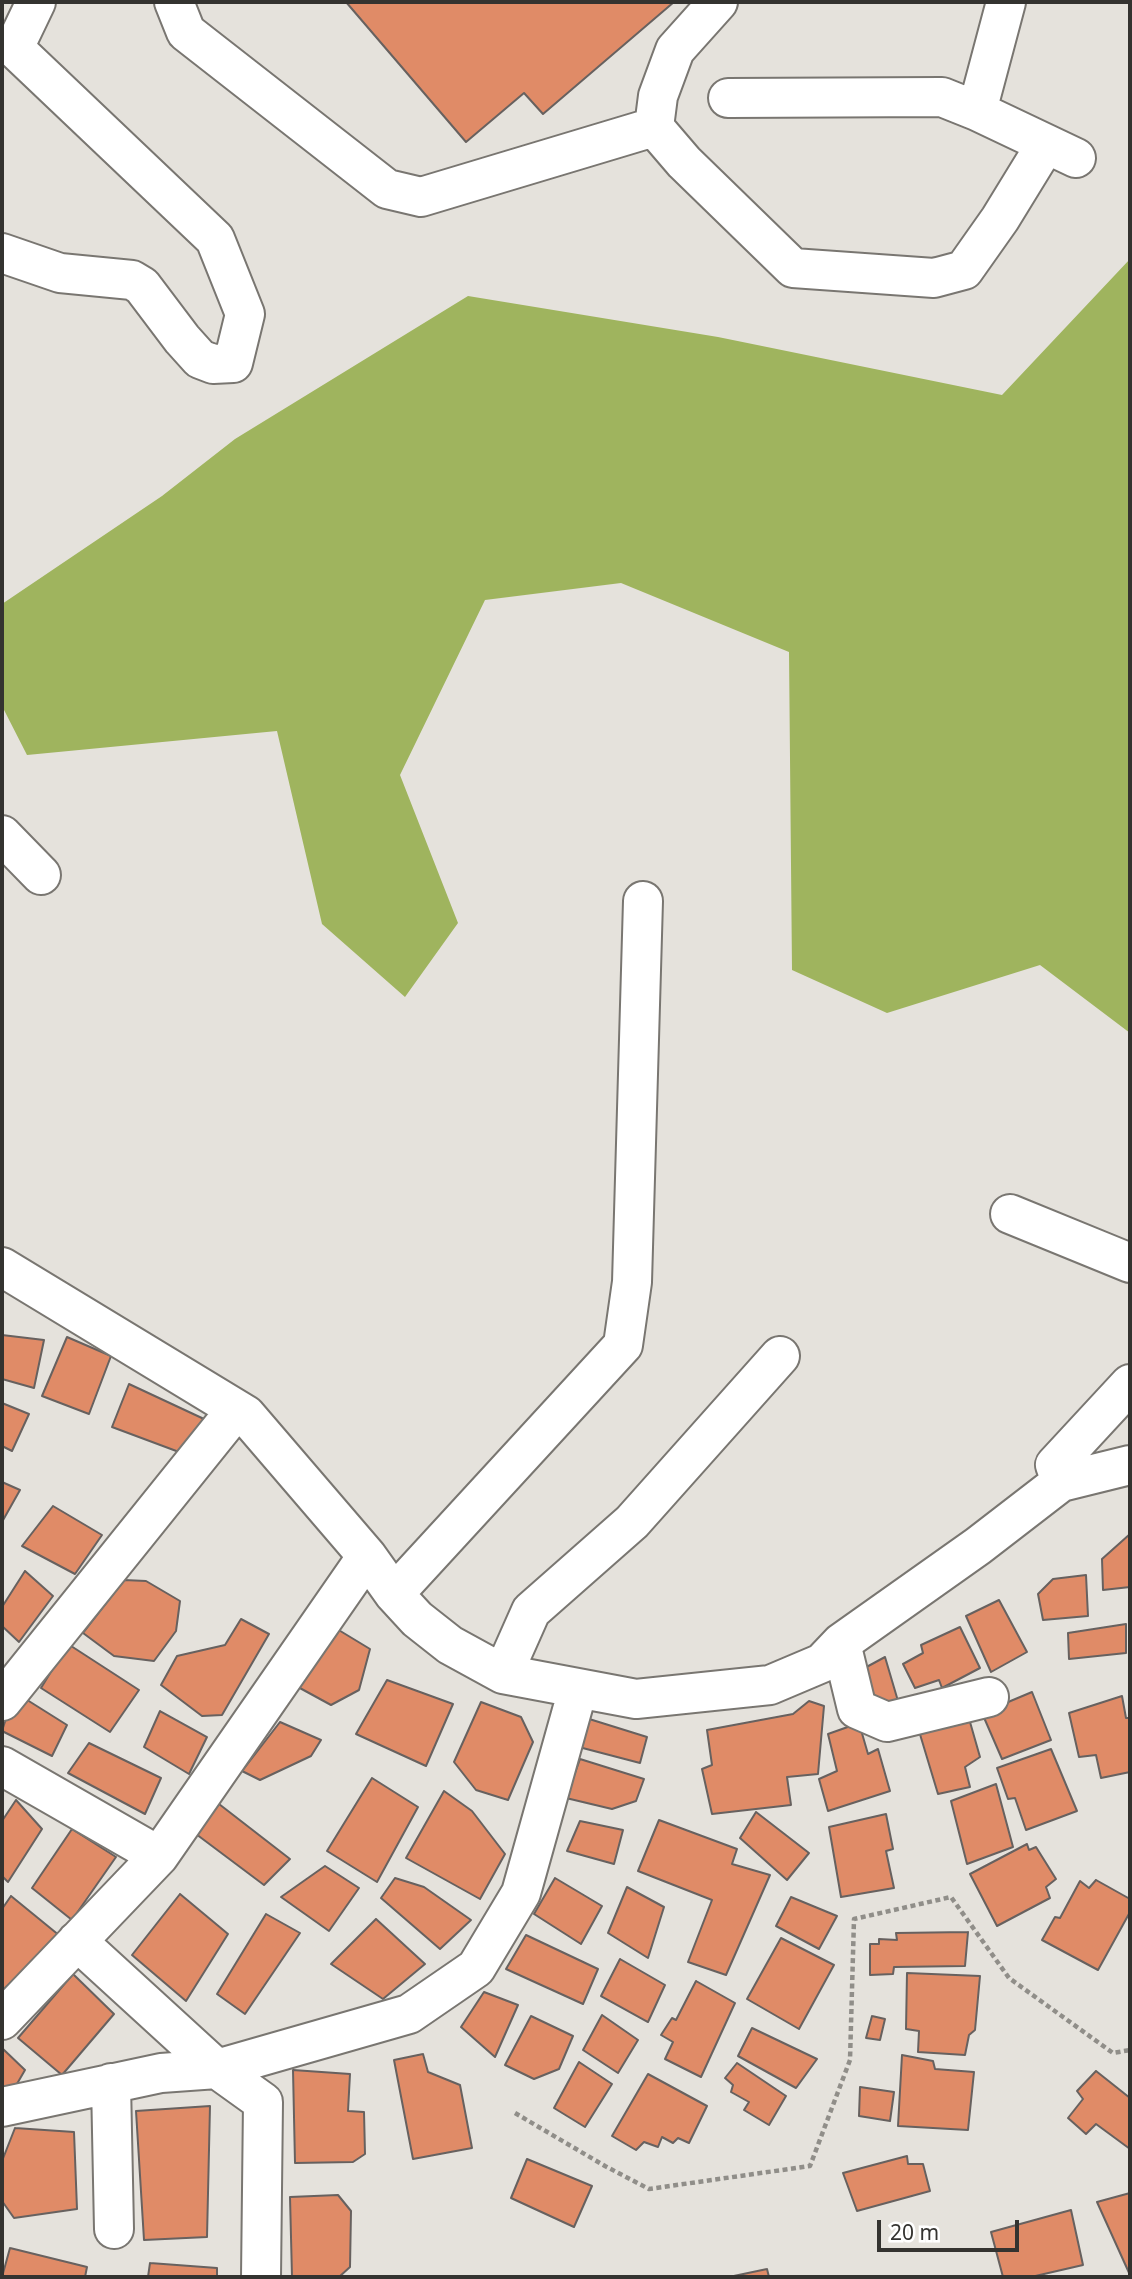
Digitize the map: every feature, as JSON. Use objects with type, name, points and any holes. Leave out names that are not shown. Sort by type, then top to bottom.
[{"type":"street","points":[[2,253],[60,272],[132,280],[142,286],[200,359],[213,363],[233,363],[245,314],[215,239],[13,48],[36,2]]},
{"type":"street","points":[[174,2],[186,32],[387,189],[421,197],[654,127]]},
{"type":"street","points":[[718,2],[675,50],[658,96],[654,127],[684,162],[793,268],[934,278],[964,270],[1000,219],[1061,151],[978,111],[942,97],[728,98]]},
{"type":"street","points":[[978,111],[1006,2]]},
{"type":"street","points":[[2,835],[41,875]]},
{"type":"street","points":[[394,1594],[623,1345],[632,1282],[643,901]]},
{"type":"street","points":[[1010,1214],[1130,1263]]},
{"type":"street","points":[[3,1269],[246,1415],[367,1556],[394,1594],[417,1619],[450,1645],[503,1674],[578,1689],[636,1699],[770,1685],[822,1664],[841,1643],[978,1546],[1061,1482],[1130,1465]]},
{"type":"street","points":[[503,1674],[531,1611],[632,1522],[780,1356]]},
{"type":"street","points":[[1061,1482],[1055,1465],[1130,1384]]},
{"type":"street","points":[[2,1701],[236,1410]]},
{"type":"street","points":[[2,2020],[159,1856],[367,1556]]},
{"type":"street","points":[[841,1643],[857,1709],[887,1722],[989,1697]]},
{"type":"street","points":[[2,2107],[161,2073],[217,2069],[409,2014],[476,1968],[521,1893],[578,1689]]},
{"type":"street","points":[[2,1766],[159,1856]]},
{"type":"street","points":[[77,1941],[217,2069],[263,2102],[261,2277]]},
{"type":"street","points":[[111,2083],[114,2229]]},
{"type":"path","points":[[515,2113],[649,2189],[810,2166],[850,2060],[854,1919],[951,1898],[1009,1978],[1113,2053],[1130,2050]]},
{"type":"green space","points":[[1130,259],[1130,1033],[1040,965],[887,1013],[792,970],[789,652],[621,583],[485,600],[400,775],[458,923],[405,997],[322,924],[277,731],[27,755],[2,706],[2,604],[162,496],[235,439],[468,296],[718,337],[1002,395]]},
{"type":"building","points":[[346,2],[674,2],[543,114],[524,93],[466,142]]},
{"type":"building","points":[[2,1335],[44,1340],[34,1388],[2,1379]]},
{"type":"building","points":[[67,1337],[111,1356],[89,1414],[42,1396]]},
{"type":"building","points":[[129,1384],[204,1419],[179,1452],[112,1427]]},
{"type":"building","points":[[2,1403],[29,1414],[12,1451],[2,1446]]},
{"type":"building","points":[[2,1482],[20,1490],[2,1522]]},
{"type":"building","points":[[53,1506],[102,1535],[75,1574],[22,1546]]},
{"type":"building","points":[[1130,1534],[1130,1587],[1103,1590],[1102,1559]]},
{"type":"building","points":[[25,1571],[53,1596],[19,1642],[2,1626],[2,1607]]},
{"type":"building","points":[[1086,1575],[1088,1616],[1043,1620],[1038,1594],[1053,1579]]},
{"type":"building","points":[[124,1580],[146,1581],[180,1601],[176,1631],[154,1661],[114,1656],[83,1633]]},
{"type":"building","points":[[999,1600],[1027,1652],[991,1672],[966,1616]]},
{"type":"building","points":[[241,1619],[269,1634],[222,1715],[202,1716],[161,1685],[177,1656],[225,1645]]},
{"type":"building","points":[[1126,1624],[1126,1653],[1069,1659],[1068,1633]]},
{"type":"building","points":[[960,1627],[980,1668],[942,1688],[939,1680],[915,1688],[903,1664],[923,1653],[921,1645]]},
{"type":"building","points":[[337,1629],[370,1649],[359,1690],[331,1705],[298,1687]]},
{"type":"building","points":[[68,1644],[139,1690],[110,1732],[41,1688]]},
{"type":"building","points":[[885,1657],[898,1701],[874,1706],[861,1670]]},
{"type":"building","points":[[387,1680],[453,1704],[426,1766],[356,1734]]},
{"type":"building","points":[[1032,1692],[1051,1740],[1002,1759],[982,1713]]},
{"type":"building","points":[[1122,1696],[1126,1718],[1130,1718],[1130,1772],[1101,1778],[1096,1755],[1079,1757],[1069,1713]]},
{"type":"building","points":[[24,1698],[67,1725],[52,1756],[2,1731],[9,1709]]},
{"type":"building","points":[[809,1701],[824,1706],[818,1774],[787,1777],[791,1805],[712,1814],[702,1769],[712,1765],[707,1730],[793,1714]]},
{"type":"building","points":[[481,1702],[521,1717],[533,1742],[508,1800],[476,1790],[454,1762]]},
{"type":"building","points":[[160,1711],[207,1737],[189,1774],[144,1747]]},
{"type":"building","points":[[968,1715],[980,1757],[965,1767],[970,1787],[938,1794],[919,1731]]},
{"type":"building","points":[[586,1718],[647,1737],[640,1763],[575,1746]]},
{"type":"building","points":[[280,1722],[321,1740],[311,1756],[260,1780],[242,1771]]},
{"type":"building","points":[[859,1723],[868,1754],[878,1749],[890,1791],[828,1811],[819,1779],[837,1771],[828,1734]]},
{"type":"building","points":[[89,1743],[161,1778],[145,1814],[68,1773]]},
{"type":"building","points":[[1051,1749],[1077,1811],[1026,1830],[1015,1798],[1008,1799],[997,1768]]},
{"type":"building","points":[[580,1759],[644,1779],[636,1801],[612,1809],[566,1798]]},
{"type":"building","points":[[372,1778],[418,1807],[377,1882],[327,1851]]},
{"type":"building","points":[[996,1784],[1013,1847],[967,1864],[951,1801]]},
{"type":"building","points":[[444,1791],[472,1811],[505,1854],[480,1899],[406,1858]]},
{"type":"building","points":[[16,1800],[42,1829],[8,1882],[2,1876],[2,1821]]},
{"type":"building","points":[[219,1804],[290,1859],[264,1885],[196,1834]]},
{"type":"building","points":[[756,1812],[809,1853],[787,1880],[740,1838]]},
{"type":"building","points":[[886,1814],[893,1849],[886,1851],[894,1888],[841,1897],[829,1827]]},
{"type":"building","points":[[659,1820],[737,1849],[732,1864],[770,1875],[726,1975],[688,1962],[712,1900],[638,1871]]},
{"type":"building","points":[[580,1821],[623,1830],[614,1864],[567,1851]]},
{"type":"building","points":[[72,1829],[116,1857],[72,1920],[32,1888]]},
{"type":"building","points":[[1027,1844],[1029,1850],[1036,1847],[1056,1879],[1046,1887],[1050,1898],[997,1926],[970,1874]]},
{"type":"building","points":[[325,1866],[359,1888],[329,1931],[281,1897]]},
{"type":"building","points":[[395,1878],[424,1887],[471,1920],[440,1949],[381,1898]]},
{"type":"building","points":[[555,1878],[602,1906],[581,1944],[534,1914]]},
{"type":"building","points":[[1096,1880],[1130,1899],[1130,1912],[1098,1970],[1042,1940],[1055,1917],[1060,1918],[1080,1881],[1089,1888]]},
{"type":"building","points":[[627,1887],[664,1907],[648,1958],[608,1933]]},
{"type":"building","points":[[180,1894],[228,1934],[186,2001],[132,1955]]},
{"type":"building","points":[[11,1896],[60,1936],[4,1989],[2,1909]]},
{"type":"building","points":[[791,1897],[837,1916],[819,1949],[776,1926]]},
{"type":"building","points":[[266,1914],[300,1933],[245,2014],[217,1994]]},
{"type":"building","points":[[376,1919],[425,1964],[383,1999],[331,1964]]},
{"type":"building","points":[[968,1932],[965,1966],[894,1967],[893,1974],[870,1975],[870,1944],[879,1944],[879,1939],[897,1940],[896,1933]]},
{"type":"building","points":[[526,1935],[598,1969],[583,2004],[506,1969]]},
{"type":"building","points":[[781,1938],[834,1965],[799,2029],[747,1999]]},
{"type":"building","points":[[620,1959],[665,1985],[648,2022],[601,1996]]},
{"type":"building","points":[[907,1973],[980,1976],[975,2030],[969,2035],[965,2055],[918,2052],[919,2031],[906,2029]]},
{"type":"building","points":[[73,1974],[114,2014],[62,2075],[18,2038]]},
{"type":"building","points":[[696,1981],[735,2003],[701,2077],[665,2059],[673,2042],[661,2035],[672,2018],[676,2020]]},
{"type":"building","points":[[484,1992],[518,2005],[495,2057],[461,2027]]},
{"type":"building","points":[[602,2015],[638,2040],[618,2073],[583,2050]]},
{"type":"building","points":[[531,2016],[573,2036],[559,2069],[534,2079],[505,2065]]},
{"type":"building","points":[[872,2016],[885,2019],[880,2040],[866,2038]]},
{"type":"building","points":[[752,2028],[817,2059],[796,2088],[738,2056]]},
{"type":"building","points":[[2,2048],[25,2070],[14,2089],[2,2093]]},
{"type":"building","points":[[423,2054],[428,2072],[460,2085],[472,2148],[413,2159],[394,2060]]},
{"type":"building","points":[[902,2055],[933,2061],[935,2069],[974,2072],[968,2130],[898,2126]]},
{"type":"building","points":[[579,2062],[612,2084],[585,2127],[554,2108]]},
{"type":"building","points":[[737,2063],[786,2096],[769,2125],[744,2110],[749,2102],[731,2092],[733,2085],[725,2078]]},
{"type":"building","points":[[293,2070],[350,2074],[348,2111],[364,2112],[365,2154],[353,2162],[295,2163]]},
{"type":"building","points":[[1096,2071],[1130,2098],[1130,2149],[1096,2124],[1086,2134],[1068,2118],[1083,2099],[1077,2091]]},
{"type":"building","points":[[648,2074],[707,2106],[689,2143],[678,2138],[673,2143],[662,2137],[658,2147],[644,2142],[636,2150],[612,2136]]},
{"type":"building","points":[[860,2087],[894,2092],[890,2121],[859,2116]]},
{"type":"building","points":[[210,2106],[207,2237],[144,2240],[136,2111]]},
{"type":"building","points":[[15,2128],[74,2132],[77,2209],[14,2218],[2,2201],[2,2161]]},
{"type":"building","points":[[907,2156],[908,2164],[923,2164],[930,2191],[857,2211],[843,2173]]},
{"type":"building","points":[[527,2159],[592,2186],[574,2227],[511,2198]]},
{"type":"building","points":[[1130,2193],[1130,2275],[1097,2202]]},
{"type":"building","points":[[338,2195],[351,2211],[350,2267],[339,2277],[292,2277],[290,2197]]},
{"type":"building","points":[[1071,2210],[1083,2265],[1031,2277],[1003,2277],[991,2232]]},
{"type":"building","points":[[10,2248],[87,2267],[85,2277],[2,2277]]},
{"type":"building","points":[[150,2263],[217,2268],[217,2277],[148,2277]]},
{"type":"building","points":[[767,2269],[769,2277],[729,2277]]}]
